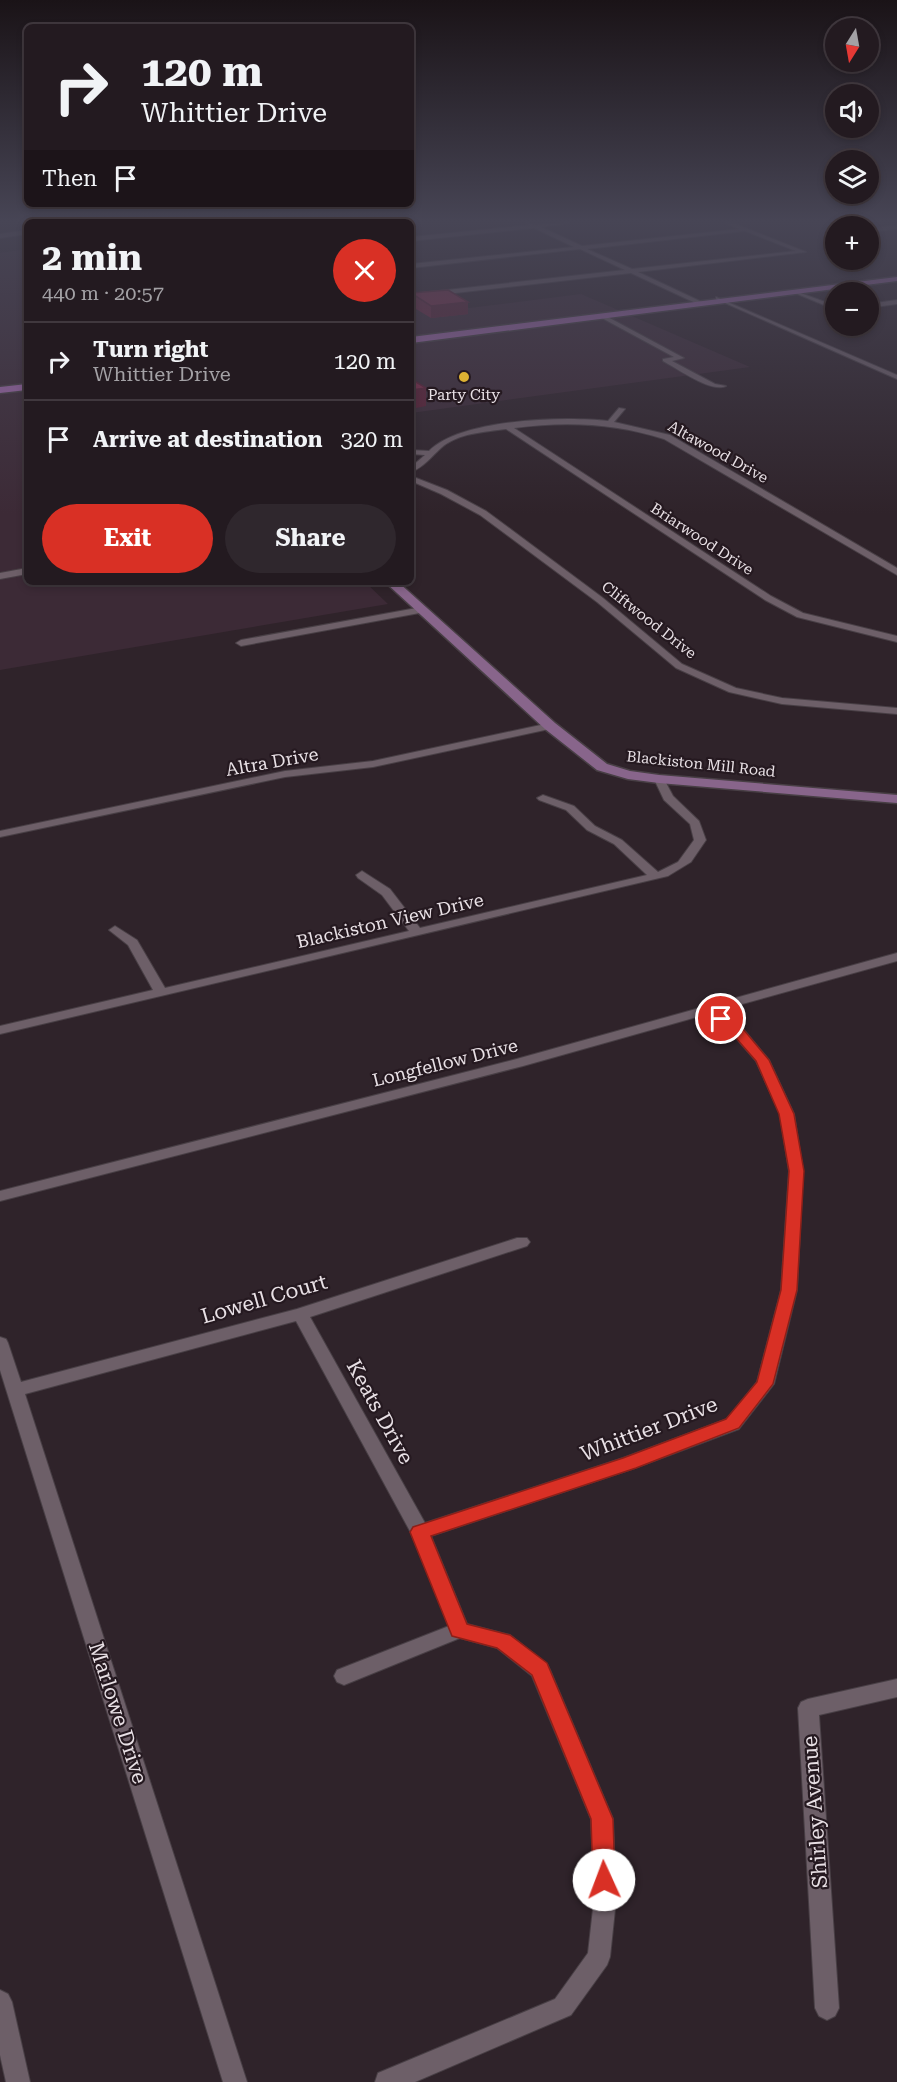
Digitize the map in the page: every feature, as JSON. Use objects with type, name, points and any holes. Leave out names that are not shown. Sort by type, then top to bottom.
[{"type":"main road","points":[[414,334],[535,320]]},
{"type":"main road","points":[[414,340],[569,320]]},
{"type":"main road","points":[[0,385],[24,382]]},
{"type":"main road","points":[[0,390],[24,387]]},
{"type":"main road","name":"Blackiston Mill Road","points":[[394,585],[550,726],[605,768],[628,775],[659,779],[897,799]]},
{"type":"street","points":[[610,320],[681,358],[665,360],[714,386],[723,386]]},
{"type":"street","points":[[770,320],[897,376]]},
{"type":"street","points":[[611,421],[621,408]]},
{"type":"street","name":"Altawood Drive","points":[[414,468],[421,465],[429,453],[452,438],[507,427],[548,421],[611,421],[635,426],[667,437],[897,572]]},
{"type":"street","name":"Briarwood Drive","points":[[507,427],[768,598],[800,615],[897,639]]},
{"type":"street","points":[[414,452],[429,453]]},
{"type":"street","name":"Cliftwood Drive","points":[[414,479],[483,513],[600,600],[679,666],[733,690],[782,701],[897,711]]},
{"type":"street","points":[[0,576],[24,572]]},
{"type":"street","points":[[242,644],[423,610]]},
{"type":"street","name":"Altra Drive","points":[[0,834],[285,774],[373,764],[550,726]]},
{"type":"street","name":"Blackiston View Drive","points":[[0,1030],[160,991],[354,949],[416,932],[656,877],[678,869],[690,858],[700,840],[695,823],[668,798],[659,779]]},
{"type":"street","points":[[543,798],[570,807],[591,828],[618,842],[656,877]]},
{"type":"street","points":[[362,875],[386,892],[416,932]]},
{"type":"street","points":[[115,930],[133,943],[160,991]]},
{"type":"street","name":"Longfellow Drive","points":[[0,1196],[518,1063],[897,957]]},
{"type":"street","name":"Whittier Drive","points":[[420,1532],[629,1463],[733,1424],[765,1384],[789,1290],[796,1171],[787,1114],[762,1060],[734,1027],[707,1011]]},
{"type":"street","name":"Lowell Court","points":[[15,1390],[300,1314],[522,1242]]},
{"type":"street","name":"Keats Drive","points":[[300,1314],[420,1532],[459,1630]]},
{"type":"street","name":"Marlowe Drive","points":[[0,1343],[235,2082]]},
{"type":"street","points":[[344,1676],[459,1630],[503,1641],[540,1670],[602,1819],[605,1900],[599,1957],[563,2007],[387,2082]]},
{"type":"street","name":"Shirley Avenue","points":[[828,2008],[808,1708],[897,1688]]},
{"type":"street","points":[[0,2002],[18,2082]]},
{"type":"shaded area","points":[[0,320],[24,320],[24,585],[368,585],[388,604],[0,670]]},
{"type":"shaded area","points":[[414,320],[642,320],[750,367],[414,413]]},
{"type":"building","points":[[414,381],[426,388],[414,390]]},
{"type":"place","name":"Party City","points":[[464,377]]},
{"type":"route","points":[[604,1880],[602,1819],[540,1670],[503,1641],[459,1630],[420,1532],[629,1463],[733,1424],[765,1384],[789,1290],[796,1171],[787,1114],[762,1060],[734,1027],[721,1019]]}]
